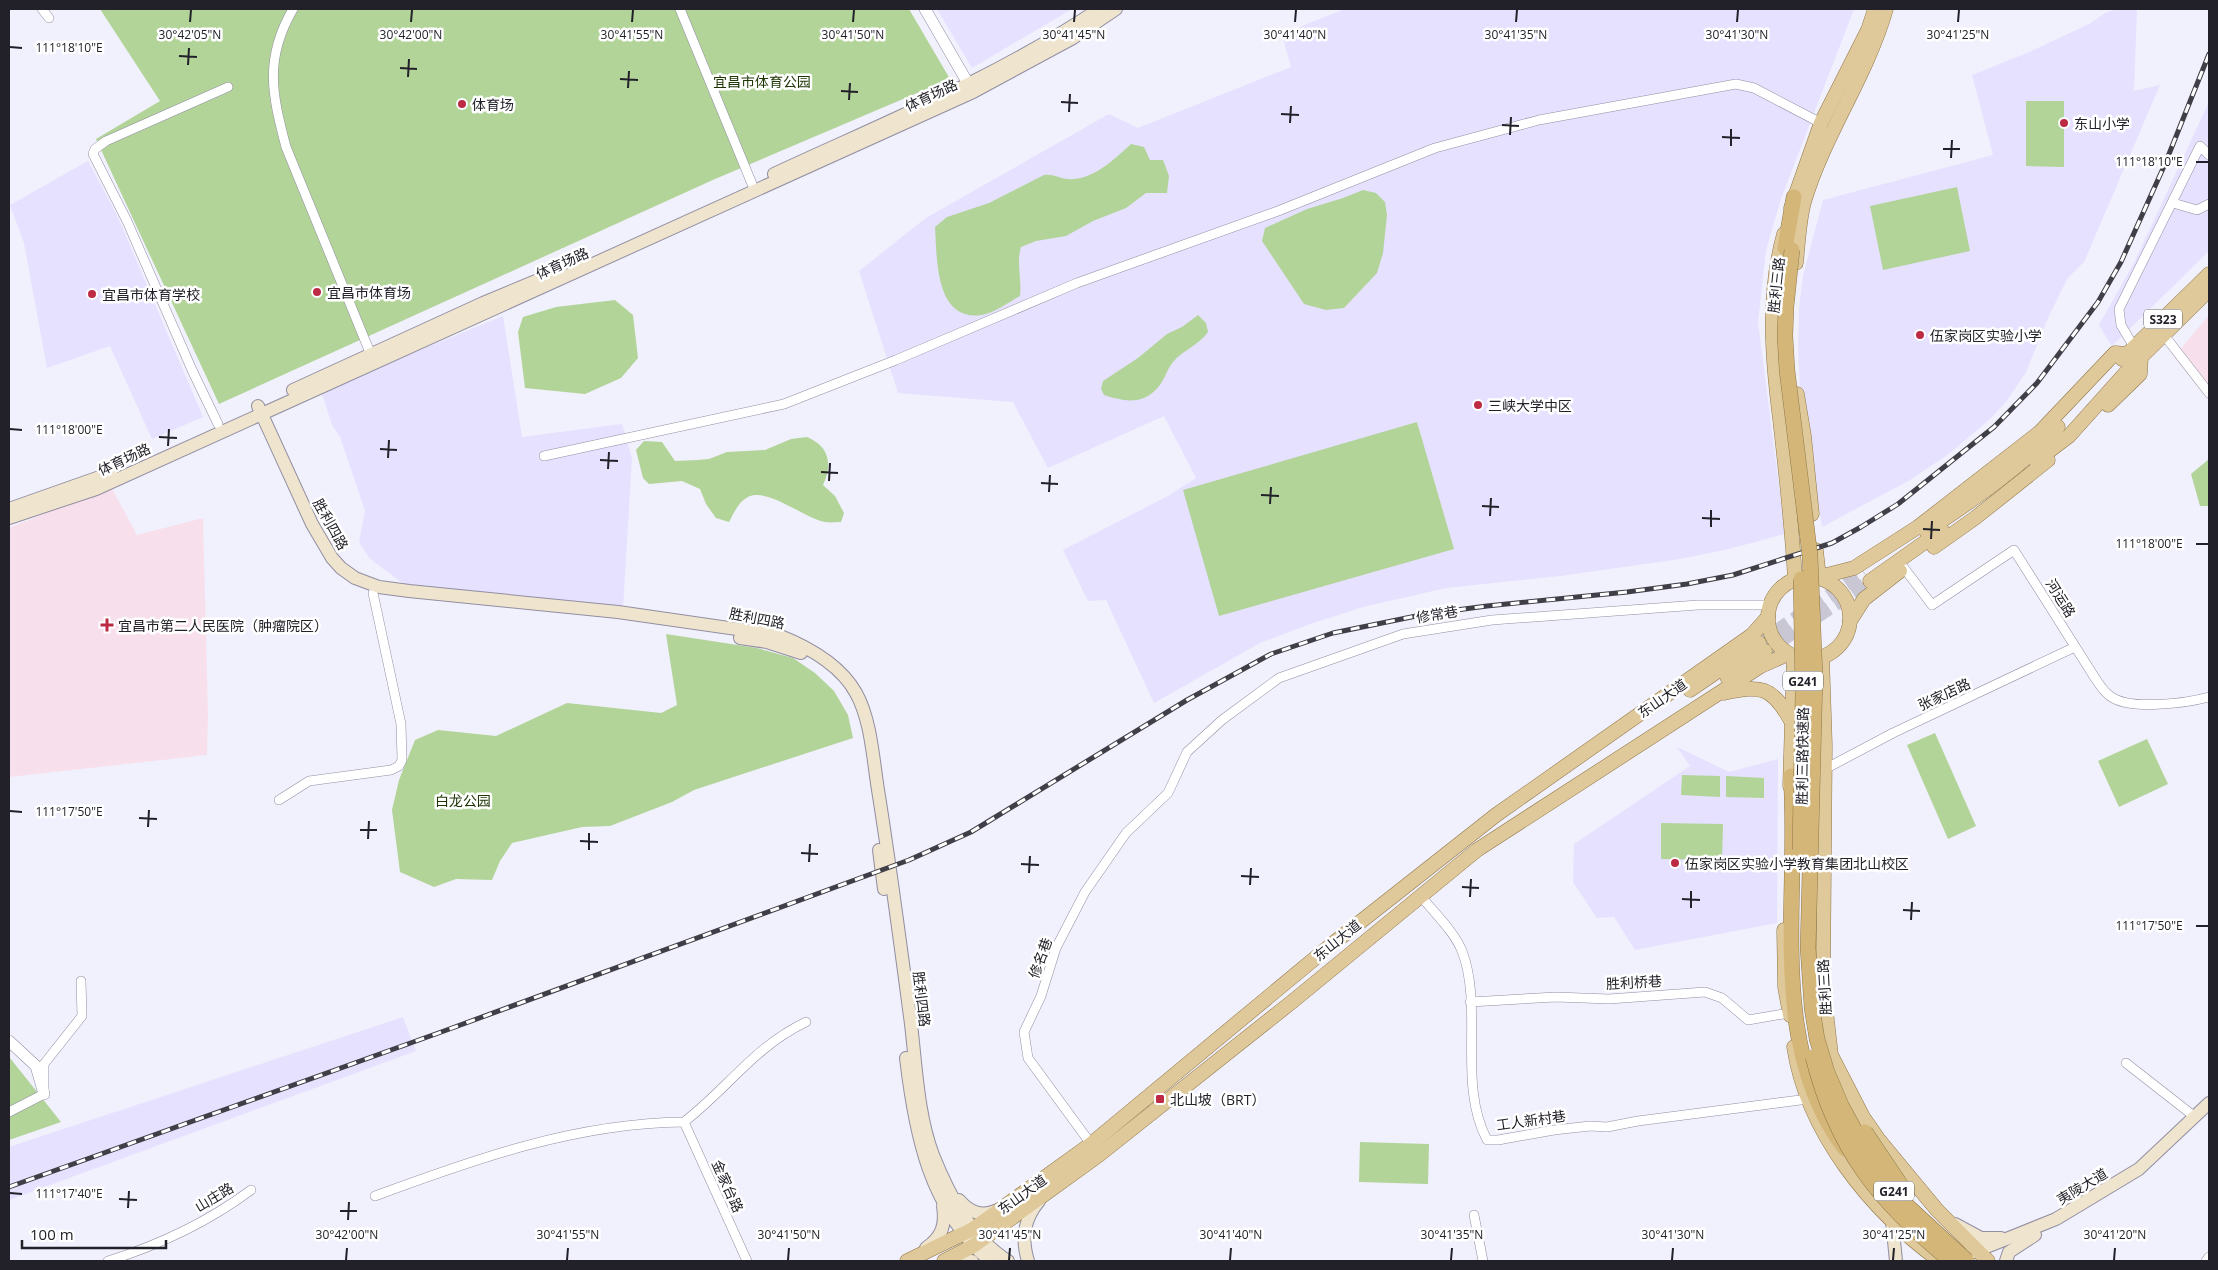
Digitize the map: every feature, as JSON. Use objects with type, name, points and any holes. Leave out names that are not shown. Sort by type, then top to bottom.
[{"type":"highway","name":"胜利三路快速路","points":[[1799,200],[1789,249],[1785,336],[1787,370],[1810,556],[1814,659],[1809,910],[1810,979],[1817,1039],[1835,1108]]},
{"type":"highway","points":[[1791,776],[1793,808],[1790,929],[1798,1032],[1814,1096],[1832,1132],[1860,1169]]},
{"type":"highway","points":[[1831,1055],[1848,1100],[1875,1148],[1900,1184],[1976,1259]]},
{"type":"highway","name":"G241","points":[[1835,1108],[1843,1140],[1860,1169],[1876,1190],[1909,1225],[1951,1261]]},
{"type":"highway","name":"G241","points":[[1835,1108],[1875,1168],[1909,1208],[1976,1259]]},
{"type":"main road","name":"体育场路","points":[[9,509],[97,479],[218,424],[257,412],[370,355],[971,88],[1099,9]]},
{"type":"main road","name":"体育场路","points":[[9,518],[96,489],[257,412],[971,88],[1073,38],[1116,9]]},
{"type":"main road","name":"胜利三路","points":[[1819,577],[1804,436],[1790,336],[1799,200],[1821,123],[1868,30],[1875,9]]},
{"type":"main road","name":"胜利三路","points":[[1795,579],[1775,389],[1772,318],[1774,283],[1780,247],[1799,200],[1878,34],[1886,9]]},
{"type":"main road","name":"S323","points":[[2130,358],[2209,274]]},
{"type":"main road","name":"S323","points":[[2130,358],[2164,335],[2209,290]]},
{"type":"main road","points":[[1819,577],[1832,583],[1840,590],[1846,600],[1850,621],[1848,632],[1842,643],[1833,652],[1822,657],[1807,659],[1791,655],[1773,638],[1769,611],[1776,593],[1785,584],[1795,579],[1819,577],[1854,568],[1918,527],[2040,432],[2115,352],[2130,358],[2140,374],[2074,439],[1975,518],[1864,599],[1850,621]]},
{"type":"main road","points":[[1867,577],[1940,532],[2069,436],[2130,358]]},
{"type":"main road","name":"胜利四路","points":[[257,412],[297,510],[320,553],[337,575],[373,593],[408,599],[617,619],[767,642],[798,652],[823,668],[845,690],[855,710],[864,750],[898,986],[913,1113],[924,1158],[960,1210],[972,1238],[990,1261]]},
{"type":"main road","name":"胜利四路","points":[[257,412],[324,546],[341,568],[355,578],[379,586],[409,591],[618,612],[778,635],[799,644],[821,657],[845,679],[855,691],[862,707],[871,749],[890,870],[921,1106],[933,1154],[946,1192]]},
{"type":"main road","name":"东山大道","points":[[944,1261],[972,1238],[1000,1209],[1091,1144],[1331,945],[1468,837],[1504,809],[1752,635],[1769,611]]},
{"type":"main road","points":[[1468,837],[1762,647],[1650,729],[1583,771],[1482,842],[1477,850]]},
{"type":"main road","points":[[1791,655],[1791,776],[1784,952],[1785,987],[1797,1067],[1808,1099],[1844,1163],[1892,1221],[1940,1261]]},
{"type":"main road","name":"东山大道","points":[[905,1261],[972,1238],[1042,1198],[1138,1124],[1477,850],[1761,666],[1791,655]]},
{"type":"main road","name":"胜利三路","points":[[1822,657],[1825,769],[1823,984],[1831,1055],[1851,1095],[1874,1132],[1976,1259]]},
{"type":"main road","points":[[1716,695],[1755,688],[1768,692],[1781,701],[1792,722]]},
{"type":"main road","name":"夷陵大道","points":[[1951,1261],[1976,1259],[2029,1234],[2139,1169],[2209,1104]]},
{"type":"main road","name":"夷陵大道","points":[[2029,1234],[2059,1225],[2143,1174],[2209,1113]]},
{"type":"main road","points":[[946,1192],[973,1212],[991,1213],[1000,1209]]},
{"type":"main road","points":[[905,1261],[936,1241],[943,1230],[946,1192]]},
{"type":"main road","points":[[1028,1261],[1024,1234],[1026,1220],[1042,1198]]},
{"type":"main road","points":[[1938,1210],[1963,1229],[1982,1238],[2005,1238],[2029,1234]]},
{"type":"main road","points":[[1892,1221],[1896,1261]]},
{"type":"main road","points":[[2006,1261],[2009,1252],[2029,1234]]},
{"type":"main road","name":"胜利四路","points":[[972,1238],[1008,1261]]},
{"type":"main road","points":[[966,1261],[972,1261]]},
{"type":"street","points":[[42,9],[49,18]]},
{"type":"street","points":[[293,9],[287,20],[274,59],[273,94],[279,122],[286,148],[370,355]]},
{"type":"street","points":[[680,9],[752,184]]},
{"type":"street","points":[[925,9],[971,88]]},
{"type":"street","points":[[544,456],[784,404],[896,360],[1086,279],[1278,211],[1435,148],[1539,120],[1736,84],[1754,88],[1821,123]]},
{"type":"street","points":[[218,424],[192,370],[127,221],[93,154],[95,149],[106,141],[228,87]]},
{"type":"street","points":[[2130,358],[2121,325],[2119,309],[2173,204],[2200,146],[2209,155]]},
{"type":"street","points":[[2173,204],[2197,210],[2209,204]]},
{"type":"street","points":[[2164,335],[2209,391]]},
{"type":"street","name":"河运路","points":[[1904,568],[1932,605],[2014,550],[2095,678],[2110,696],[2123,702],[2178,702],[2209,697]]},
{"type":"street","points":[[279,800],[309,781],[390,770],[399,766],[402,760],[401,724],[373,593]]},
{"type":"street","name":"修常巷","points":[[1168,793],[1187,752],[1222,720],[1279,678],[1402,634],[1492,620],[1698,605],[1769,611]]},
{"type":"street","name":"张家店路","points":[[1825,769],[1893,733],[2075,647]]},
{"type":"street","name":"修名巷","points":[[1091,1144],[1028,1058],[1024,1032],[1041,996],[1056,948],[1085,892],[1126,833],[1168,793]]},
{"type":"street","name":"工人新村巷","points":[[1421,896],[1453,936],[1462,951],[1470,1002],[1471,1060],[1476,1109],[1480,1128],[1487,1140],[1590,1126],[1607,1127],[1638,1121],[1808,1099]]},
{"type":"street","points":[[44,1094],[44,1064],[82,1016],[81,981]]},
{"type":"street","name":"胜利桥巷","points":[[1470,1002],[1556,997],[1609,999],[1705,992],[1722,998],[1748,1020],[1789,1013]]},
{"type":"street","points":[[374,1196],[500,1152],[542,1141],[617,1126],[684,1122],[759,1052],[784,1033],[806,1022]]},
{"type":"street","points":[[9,1041],[36,1066],[44,1094]]},
{"type":"street","points":[[2126,1063],[2195,1117]]},
{"type":"street","points":[[9,1112],[44,1094]]},
{"type":"street","name":"金家台路","points":[[684,1122],[747,1261]]},
{"type":"street","name":"山庄路","points":[[108,1261],[161,1243],[225,1209],[250,1190]]},
{"type":"street","points":[[1474,1215],[1483,1261]]},
{"type":"street","points":[[2206,1261],[2209,1257]]},
{"type":"shaded area","points":[[937,9],[1072,9],[972,68]]},
{"type":"shaded area","points":[[1345,9],[1854,9],[1781,199],[1766,250],[1758,322],[1785,534],[1729,549],[1680,559],[1560,576],[1446,588],[1363,607],[1260,643],[1154,703],[1106,600],[1088,601],[1063,550],[1168,496],[1196,478],[1164,416],[1048,468],[1013,402],[898,393],[859,271],[926,218],[1109,114],[1138,128],[1291,67],[1282,34]]},
{"type":"shaded area","name":"伍家岗区实验小学","points":[[2119,9],[2137,9],[2134,91],[2160,85],[2084,262],[2067,279],[2047,320],[2026,372],[2006,402],[1990,419],[1950,453],[1910,480],[1822,527],[1800,388],[1798,350],[1799,308],[1803,276],[1823,200],[1993,155],[1972,75],[2027,53],[2089,24],[2107,12]]},
{"type":"shaded area","points":[[2209,102],[2209,251],[2112,346],[2099,325],[2135,261]]},
{"type":"shaded area","name":"宜昌市体育学校","points":[[88,161],[117,215],[203,417],[152,439],[110,346],[47,368],[24,243],[10,205]]},
{"type":"shaded area","points":[[2209,315],[2209,401],[2174,357]]},
{"type":"shaded area","points":[[503,316],[522,437],[622,424],[632,458],[623,608],[408,587],[370,559],[359,542],[365,511],[340,437],[332,425],[321,391]]},
{"type":"shaded area","name":"宜昌市第二人民医院（肿瘤院区）","points":[[111,487],[137,535],[203,518],[208,715],[207,755],[9,777],[9,528]]},
{"type":"shaded area","name":"伍家岗区实验小学教育集团北山校区","points":[[1677,747],[1729,772],[1778,759],[1777,923],[1635,950],[1614,917],[1597,918],[1573,882],[1574,844],[1690,766]]},
{"type":"shaded area","points":[[403,1017],[416,1051],[9,1200],[9,1147]]},
{"type":"green space","name":"宜昌市体育场","points":[[100,9],[909,9],[950,79],[715,179],[219,404],[96,139],[160,101]]},
{"type":"green space","points":[[2026,101],[2064,101],[2064,167],[2026,166]]},
{"type":"green space","points":[[1131,144],[1144,147],[1150,160],[1163,160],[1169,176],[1167,193],[1146,193],[1126,208],[1093,221],[1066,236],[1036,241],[1021,247],[1019,259],[1020,296],[997,310],[982,315],[967,315],[955,309],[947,299],[938,271],[935,227],[947,217],[989,203],[1044,175],[1067,179],[1085,177],[1102,168]]},
{"type":"green space","points":[[1957,187],[1970,251],[1883,270],[1870,206]]},
{"type":"green space","points":[[1363,190],[1376,193],[1385,202],[1387,215],[1383,253],[1377,273],[1344,308],[1326,310],[1304,304],[1262,241],[1265,228],[1307,209]]},
{"type":"green space","points":[[615,300],[633,315],[638,358],[621,378],[585,394],[525,388],[518,332],[523,317],[556,307]]},
{"type":"green space","points":[[1198,315],[1206,323],[1208,332],[1173,362],[1161,383],[1153,392],[1141,399],[1134,400],[1104,395],[1101,389],[1103,381],[1138,358],[1167,334],[1182,327]]},
{"type":"green space","points":[[1417,422],[1454,549],[1219,616],[1183,490]]},
{"type":"green space","points":[[807,437],[820,445],[827,456],[828,470],[823,485],[835,496],[844,513],[841,522],[827,522],[816,519],[775,499],[756,495],[748,497],[742,502],[729,522],[716,518],[706,504],[700,489],[682,481],[649,484],[643,478],[636,450],[644,441],[662,442],[675,461],[697,460],[709,459],[727,452],[765,450],[791,439]]},
{"type":"green space","points":[[2209,459],[2209,506],[2200,506],[2191,474]]},
{"type":"green space","name":"白龙公园","points":[[666,634],[757,648],[793,658],[815,673],[834,691],[848,715],[853,738],[694,790],[672,802],[610,826],[582,827],[512,843],[500,861],[492,880],[456,879],[434,887],[400,872],[392,810],[399,780],[415,740],[438,730],[496,736],[567,703],[661,713],[677,705]]},
{"type":"green space","points":[[1935,733],[1976,826],[1948,839],[1907,745]]},
{"type":"green space","points":[[2147,739],[2168,784],[2119,807],[2098,761]]},
{"type":"green space","points":[[1682,775],[1720,776],[1720,797],[1681,795]]},
{"type":"green space","points":[[1726,776],[1764,778],[1764,798],[1726,797]]},
{"type":"green space","points":[[1661,823],[1723,824],[1722,860],[1661,859]]},
{"type":"green space","points":[[9,1056],[10,1058],[61,1122],[9,1140]]},
{"type":"green space","points":[[1360,1142],[1429,1144],[1428,1184],[1359,1182]]},
{"type":"tunnel","points":[[1759,643],[1864,572]]},
{"type":"tunnel","points":[[1765,651],[1870,581]]},
{"type":"railway","points":[[9,1187],[444,1031],[909,860],[971,832],[1187,700],[1271,654],[1333,633],[1426,614],[1627,592],[1687,584],[1733,575],[1832,543],[1898,504],[1994,427],[2037,383],[2098,302],[2121,262],[2165,164],[2209,54]]},
{"type":"place","name":"体育场","points":[[462,104]]},
{"type":"place","name":"东山小学","points":[[2064,123]]},
{"type":"place","name":"宜昌市体育场","points":[[317,292]]},
{"type":"place","name":"宜昌市体育学校","points":[[92,294]]},
{"type":"place","name":"伍家岗区实验小学","points":[[1920,335]]},
{"type":"place","name":"三峡大学中区","points":[[1478,405]]},
{"type":"place","name":"宜昌市第二人民医院（肿瘤院区）","points":[[107,625]]},
{"type":"place","name":"伍家岗区实验小学教育集团北山校区","points":[[1675,863]]},
{"type":"place","name":"北山坡（BRT）","points":[[1160,1099]]},
{"type":"park label","name":"宜昌市体育公园","points":[[762,81]]}]
